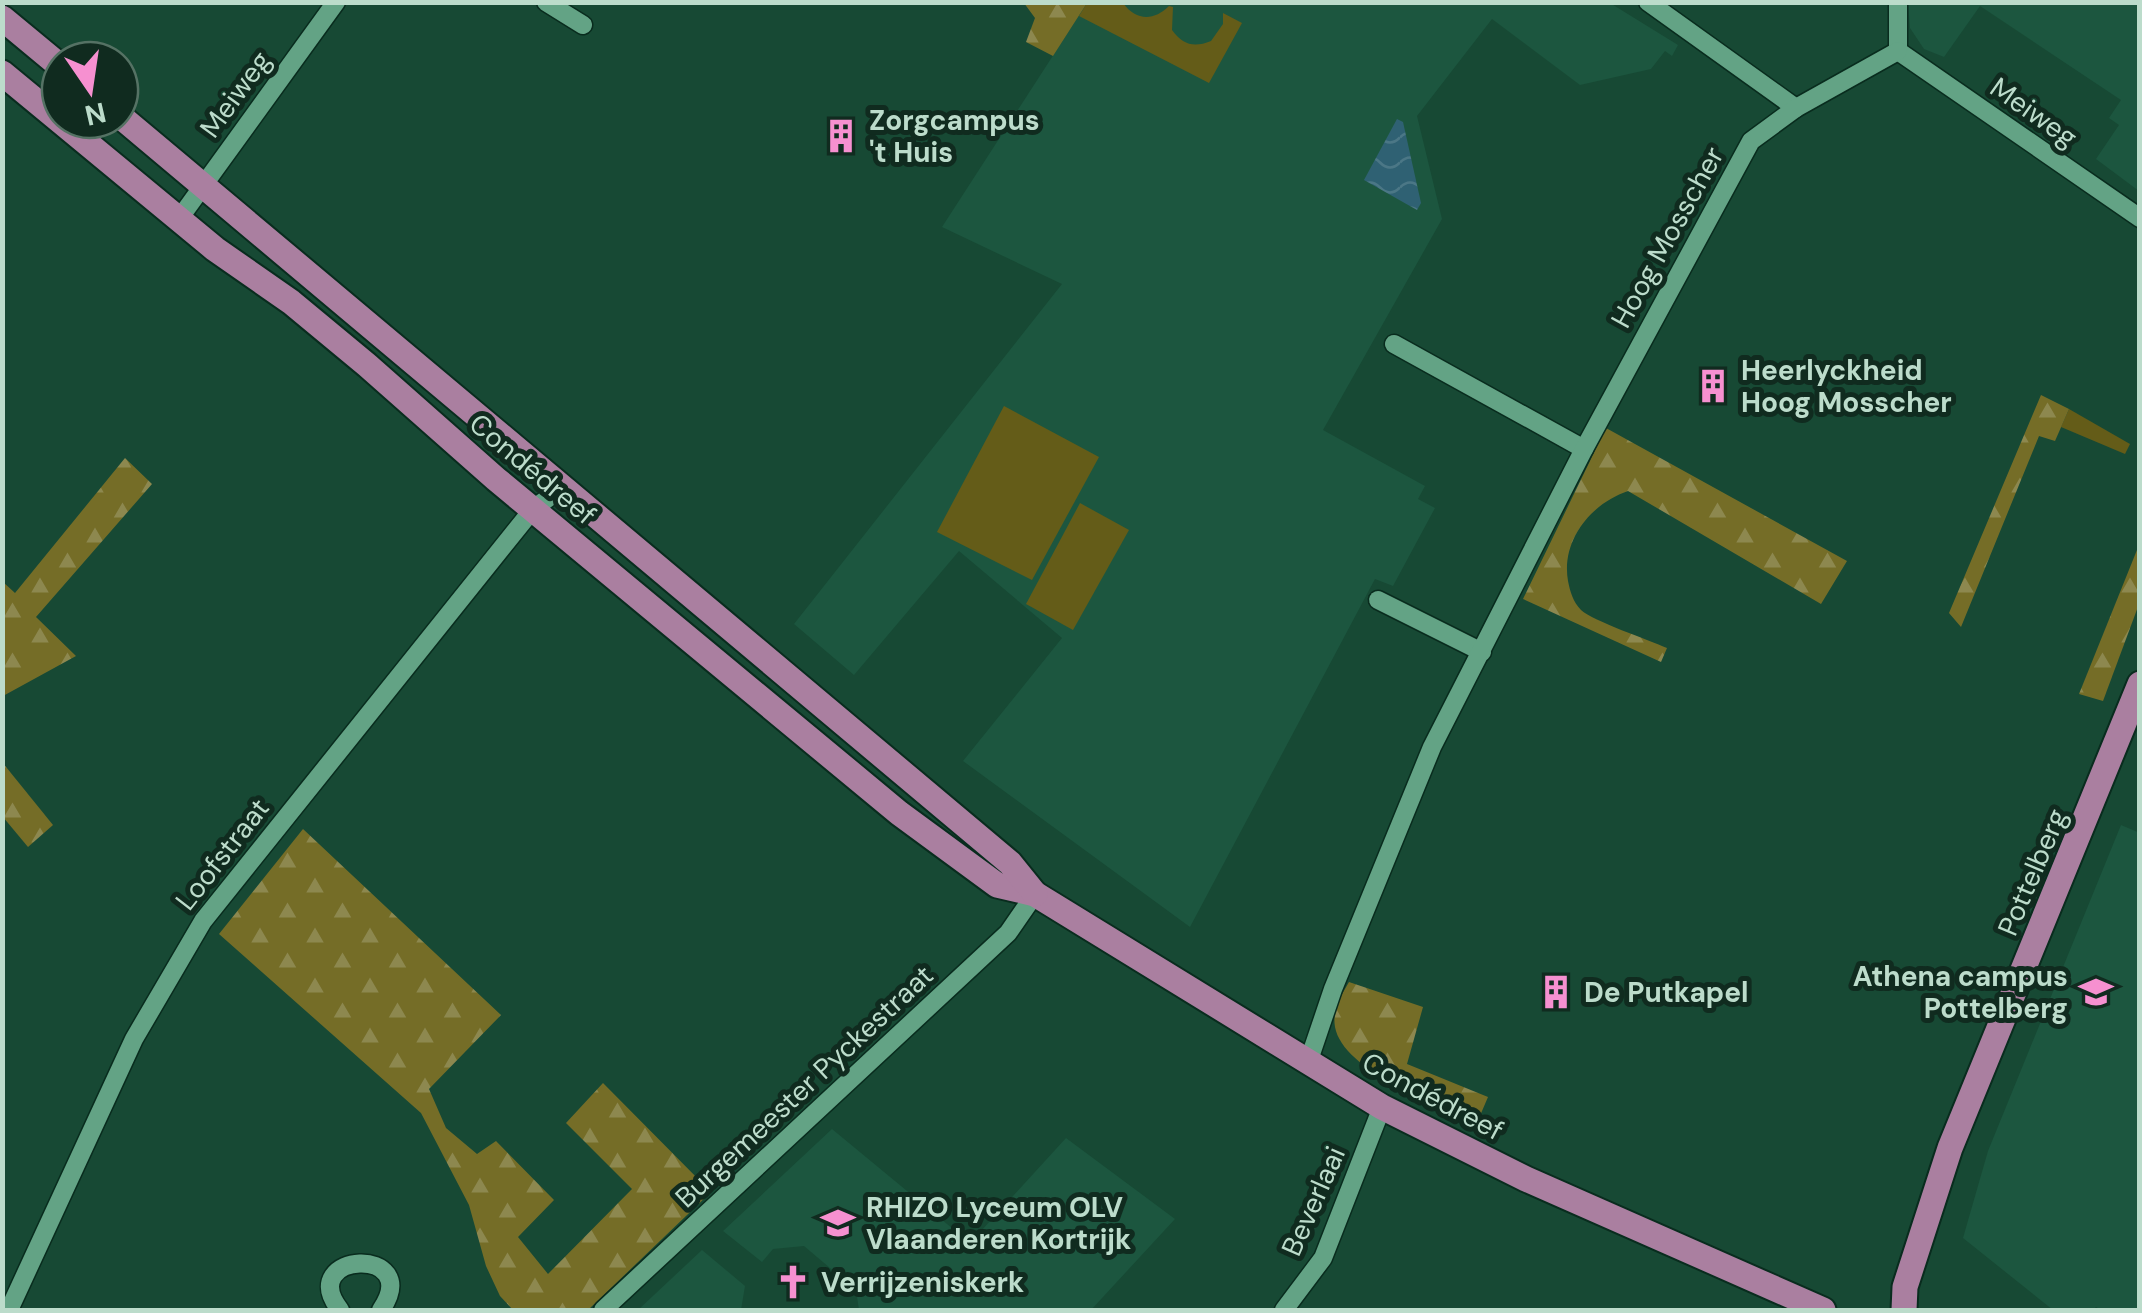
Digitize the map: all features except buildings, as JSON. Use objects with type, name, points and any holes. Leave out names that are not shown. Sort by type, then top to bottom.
[{"type":"main road","points":[[2,18],[40,49]]},
{"type":"main road","name":"Condédreef","points":[[2,74],[178,218],[291,302],[533,509],[900,813],[996,884],[1035,894],[1382,1108],[1526,1179],[1824,1310]]},
{"type":"main road","name":"Condédreef","points":[[140,133],[1010,863],[1035,894]]},
{"type":"main road","name":"Pottelberg","points":[[1904,1310],[1905,1287],[1950,1148],[2140,684]]},
{"type":"street","name":"Meiweg","points":[[178,218],[336,2]]},
{"type":"street","points":[[546,2],[584,25]]},
{"type":"street","points":[[1648,2],[1796,108]]},
{"type":"street","points":[[1898,2],[1898,52]]},
{"type":"street","name":"Meiweg","points":[[1898,52],[2140,218]]},
{"type":"street","name":"Hoog Mosscher","points":[[1309,1060],[1332,989],[1432,748],[1584,448],[1751,141],[1796,108],[1898,52]]},
{"type":"street","points":[[1394,344],[1584,448]]},
{"type":"street","name":"Loofstraat","points":[[9,1310],[134,1039],[203,920],[533,509],[562,488]]},
{"type":"street","points":[[1378,600],[1482,652]]},
{"type":"street","name":"Burgemeester Pyckestraat","points":[[604,1310],[1008,933],[1035,894]]},
{"type":"street","name":"Beverlaai","points":[[1284,1310],[1324,1258],[1382,1108]]},
{"type":"street","points":[[340,1310],[332,1297],[334,1277],[344,1266],[360,1261],[379,1268],[388,1280],[387,1300],[381,1310]]},
{"type":"shaded area","points":[[1087,3],[1610,3],[1678,45],[1672,56],[1665,51],[1651,69],[1580,85],[1492,19],[1417,116],[1442,219],[1323,430],[1425,486],[1418,499],[1435,508],[1393,586],[1375,579],[1190,927],[963,761],[1062,638],[959,551],[854,675],[794,624],[1062,284],[942,227]]},
{"type":"shaded area","points":[[1087,3],[1123,3],[1145,17],[1173,7],[1172,30],[1194,45],[1211,41],[1223,24],[1223,13],[1242,23],[1209,83],[1079,16]]},
{"type":"shaded area","points":[[1908,3],[2139,3],[2139,191],[2096,159],[2119,125],[2109,118],[2121,100],[1980,6],[1944,57],[1924,49],[1910,28]]},
{"type":"shaded area","points":[[1004,406],[1099,457],[1032,580],[937,532]]},
{"type":"shaded area","points":[[2069,409],[2130,444],[2125,454],[2061,427]]},
{"type":"shaded area","points":[[1080,503],[1129,530],[1073,630],[1026,604]]},
{"type":"shaded area","name":"Athena campus Pottelberg","points":[[2121,825],[2140,833],[2139,1310],[2053,1310],[1963,1238],[1988,1151]]},
{"type":"shaded area","name":"RHIZO Lyceum OLV Vlaanderen Kortrijk","points":[[832,1129],[970,1243],[1066,1138],[1175,1219],[1091,1310],[859,1310],[856,1290],[804,1246],[773,1249],[762,1262],[723,1231]]},
{"type":"shaded area","points":[[702,1250],[745,1286],[741,1310],[638,1310]]},
{"type":"green space","points":[[1024,3],[1087,3],[1053,56],[1026,42],[1035,18]]},
{"type":"green space","points":[[2041,395],[2069,409],[2055,441],[2039,436],[1961,627],[1949,613]]},
{"type":"green space","points":[[1606,428],[1847,561],[1821,604],[1628,491],[1602,505],[1581,526],[1569,552],[1568,581],[1581,610],[1667,648],[1661,662],[1523,599]]},
{"type":"green space","points":[[125,458],[152,484],[36,617],[76,656],[3,696],[3,582],[15,593]]},
{"type":"green space","points":[[2139,545],[2139,604],[2103,701],[2079,694]]},
{"type":"green space","points":[[2,762],[53,825],[28,847],[3,817]]},
{"type":"green space","points":[[303,829],[501,1015],[429,1089],[446,1128],[477,1154],[496,1141],[554,1200],[518,1237],[548,1274],[632,1189],[566,1123],[603,1083],[711,1192],[588,1310],[513,1310],[500,1296],[486,1266],[469,1205],[421,1113],[219,934]]},
{"type":"green space","points":[[1349,982],[1423,1007],[1407,1064],[1488,1097],[1476,1125],[1395,1085],[1355,1058],[1335,1027],[1338,1003]]},
{"type":"water","points":[[1397,119],[1403,122],[1421,203],[1417,210],[1364,180]]},
{"type":"place","name":"Zorgcampus 't Huis","points":[[841,136]]},
{"type":"place","name":"Heerlyckheid Hoog Mosscher","points":[[1713,386]]},
{"type":"place","name":"De Putkapel","points":[[1556,992]]},
{"type":"place","name":"Athena campus Pottelberg","points":[[2096,992]]},
{"type":"place","name":"RHIZO Lyceum OLV Vlaanderen Kortrijk","points":[[838,1223]]},
{"type":"place","name":"Verrijzeniskerk","points":[[793,1282]]}]
